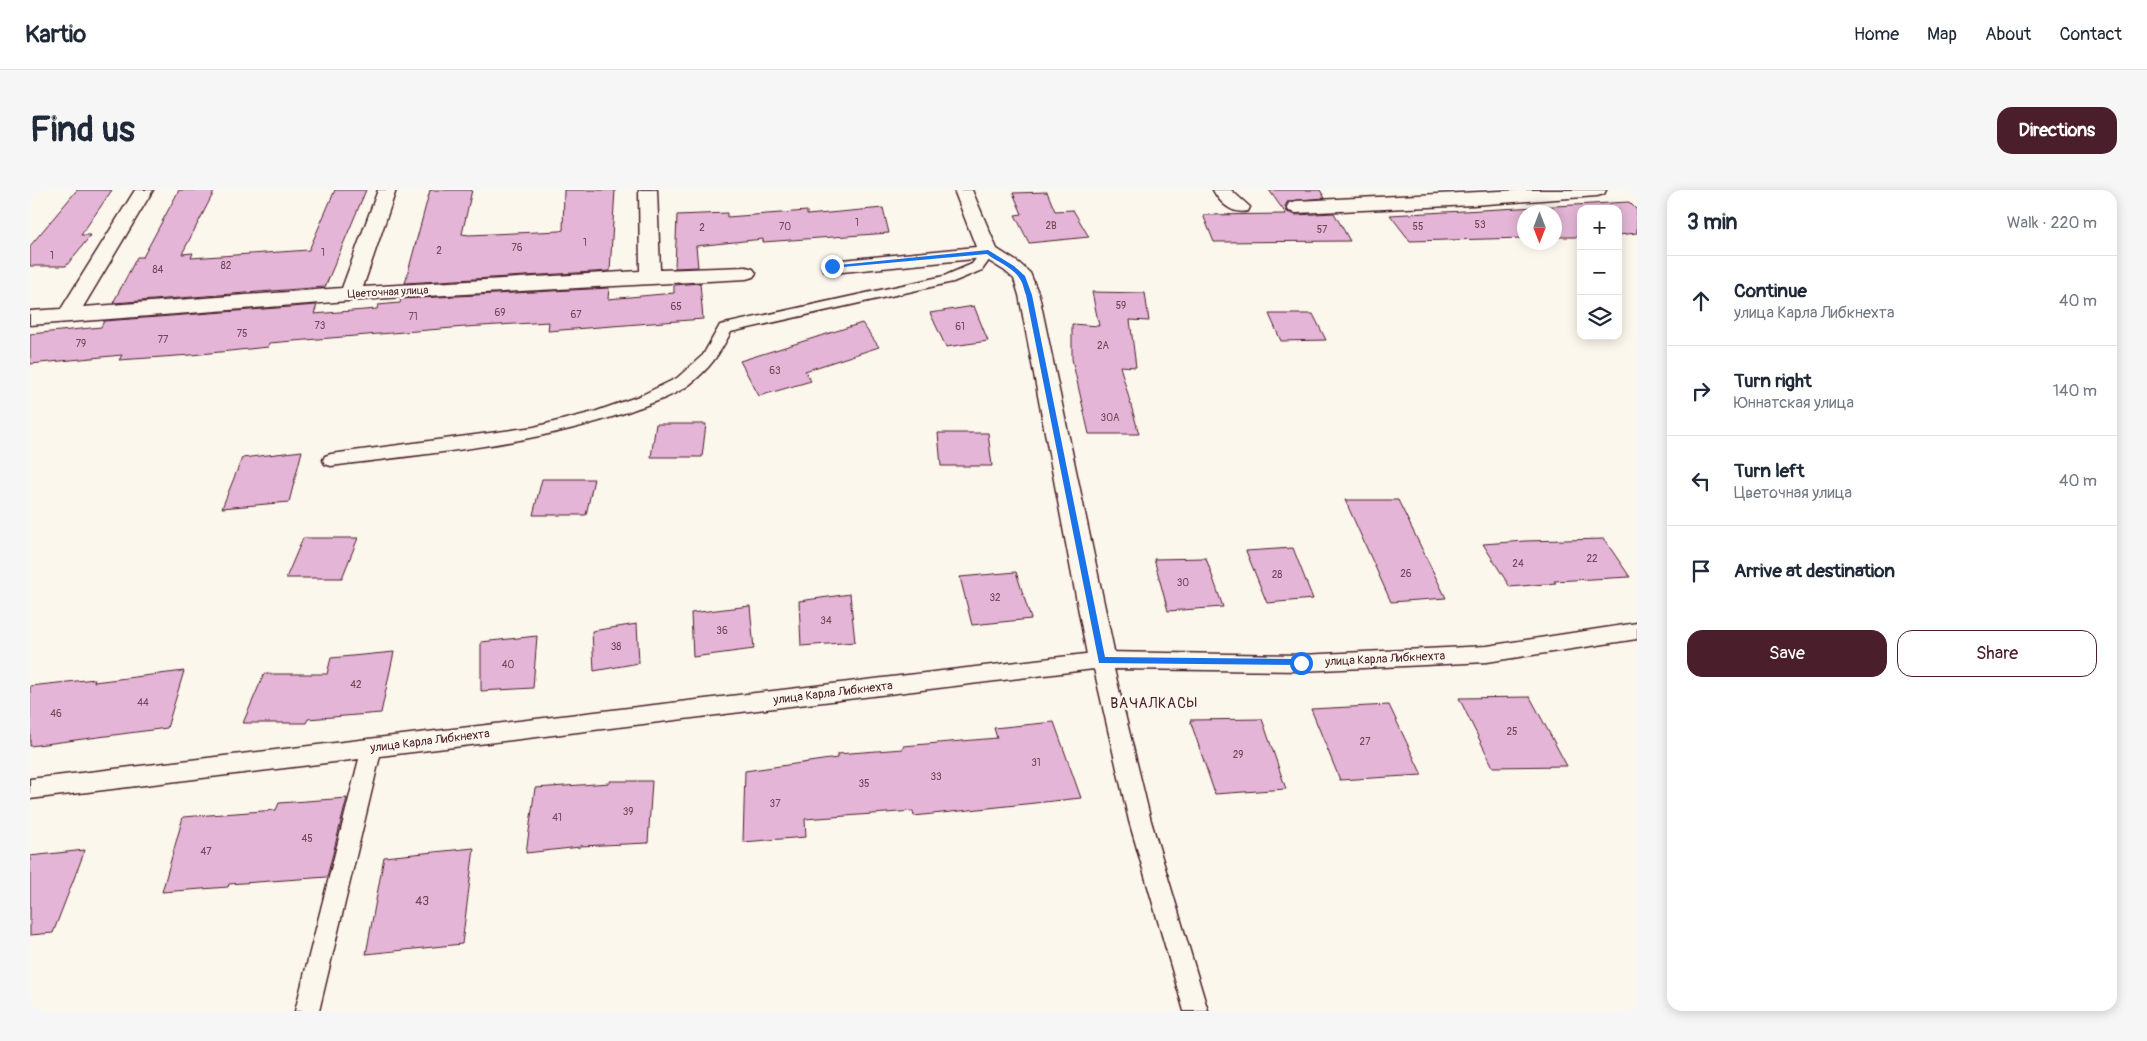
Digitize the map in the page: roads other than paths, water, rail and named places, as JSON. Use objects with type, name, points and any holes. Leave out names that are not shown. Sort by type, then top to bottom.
[{"type":"street","points":[[68,315],[144,190]]},
{"type":"street","points":[[350,294],[388,190]]},
{"type":"street","points":[[648,190],[650,276]]},
{"type":"street","points":[[963,190],[988,252],[1012,267],[1023,278],[1029,295],[1102,660]]},
{"type":"street","points":[[1222,190],[1226,197],[1241,207]]},
{"type":"street","points":[[1296,207],[1469,195],[1597,190]]},
{"type":"street","points":[[832,266],[988,252]]},
{"type":"street","name":"Цветочная улица","points":[[30,318],[350,294],[650,276],[746,273]]},
{"type":"lane","points":[[331,460],[534,433],[597,417],[648,399],[682,382],[709,358],[725,328],[948,279],[977,266],[988,252]]},
{"type":"lane","name":"улица Карла Либкнехта","points":[[30,789],[1102,660],[1301,663],[1488,654],[1637,631]]},
{"type":"lane","points":[[1102,660],[1140,821],[1196,1011]]},
{"type":"lane","points":[[307,1011],[372,748]]},
{"type":"district","name":"ВАЧАЛКАСЫ","points":[[1154,703]]}]
